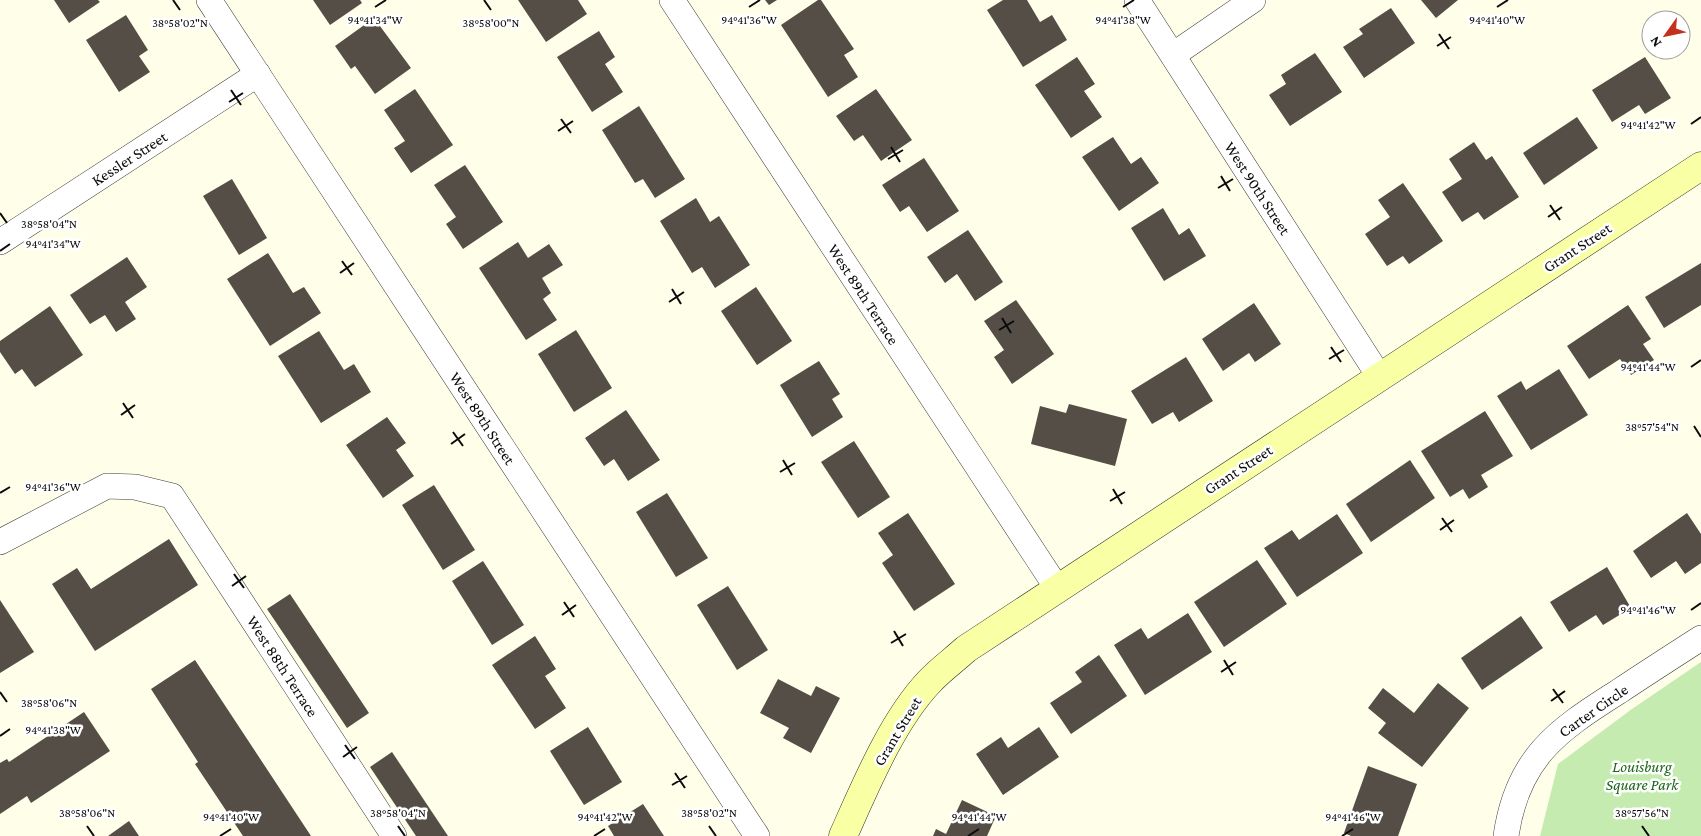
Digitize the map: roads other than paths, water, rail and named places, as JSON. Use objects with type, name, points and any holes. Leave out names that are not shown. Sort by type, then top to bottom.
[{"type":"street","name":"West 89th Street","points":[[209,0],[757,836]]},
{"type":"street","name":"West 89th Terrace","points":[[672,0],[1057,588]]},
{"type":"street","name":"West 90th Street","points":[[1137,0],[1380,376]]},
{"type":"street","points":[[1173,55],[1254,0]]},
{"type":"street","name":"Kessler Street","points":[[0,242],[258,74]]},
{"type":"street","name":"Grant Street","points":[[843,836],[874,769],[901,721],[928,683],[966,649],[1701,166]]},
{"type":"street","name":"West 88th Terrace","points":[[0,542],[107,486],[135,487],[172,496],[394,836]]},
{"type":"street","name":"Carter Circle","points":[[1506,836],[1509,815],[1524,775],[1548,742],[1570,722],[1701,638]]},
{"type":"park label","name":"Louisburg Square Park","points":[[1642,775]]}]
